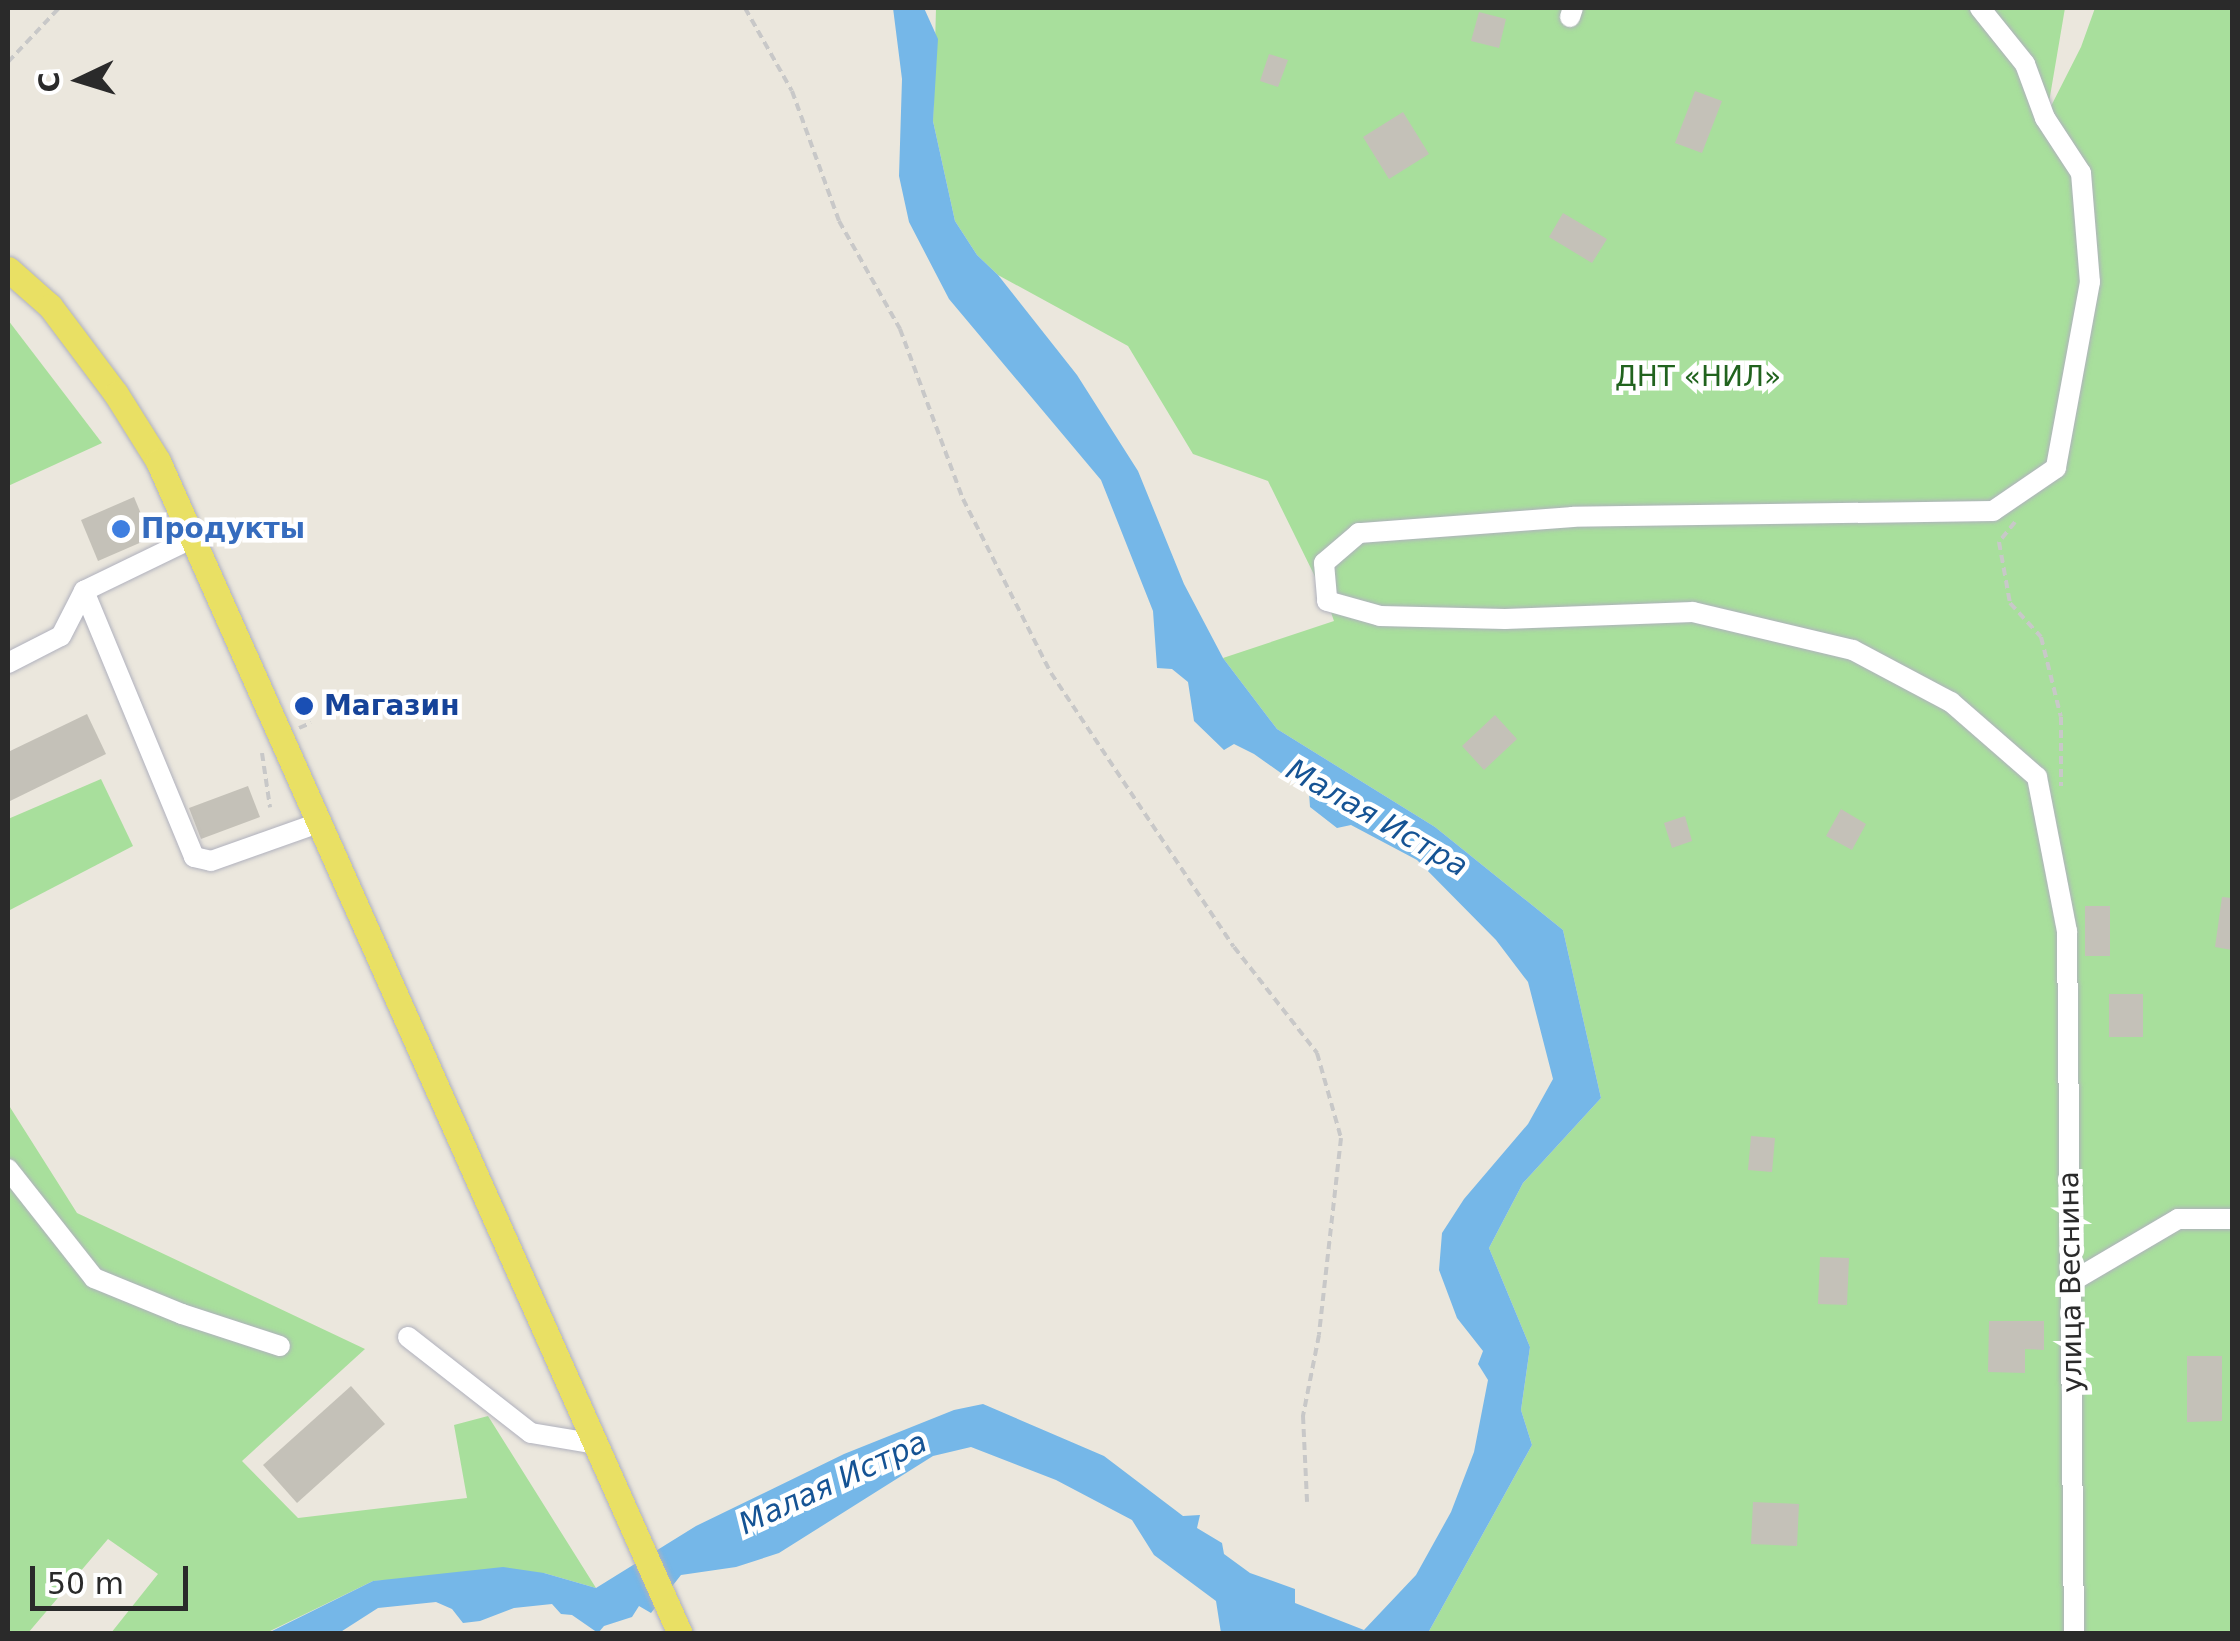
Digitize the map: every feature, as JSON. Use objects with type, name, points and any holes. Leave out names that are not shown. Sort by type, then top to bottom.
[{"type":"main road","points":[[8,269],[50,306],[116,394],[158,461],[680,1634]]},
{"type":"street","name":"улица Веснина","points":[[1980,8],[2025,64],[2045,118],[2081,173],[2090,282],[2056,468],[1993,511],[1573,517],[1359,534],[1324,562],[1327,601],[1380,616],[1505,619],[1692,612],[1854,650],[1951,702],[2036,777],[2068,931],[2074,1634]]},
{"type":"street","points":[[8,663],[61,636],[84,591],[193,538]]},
{"type":"street","points":[[84,591],[194,857],[211,861],[321,822]]},
{"type":"street","points":[[8,1169],[94,1278],[182,1314],[280,1346]]},
{"type":"street","points":[[2071,1282],[2178,1219],[2232,1219]]},
{"type":"street","points":[[408,1337],[531,1433],[597,1444]]},
{"type":"path","points":[[8,62],[58,8]]},
{"type":"path","points":[[746,8],[792,91],[838,220],[900,329],[964,499],[1051,673],[1234,947],[1317,1053],[1340,1138],[1319,1335],[1303,1416],[1306,1502]]},
{"type":"path","points":[[2022,513],[1999,542],[2010,603],[2041,637],[2062,717],[2061,797]]},
{"type":"green space","name":"ДНТ «НИЛ»","points":[[936,8],[2065,8],[2047,114],[2081,47],[2095,8],[2232,8],[2232,1633],[1428,1633],[1532,1445],[1521,1410],[1530,1347],[1489,1248],[1523,1183],[1601,1098],[1563,930],[1435,827],[1277,729],[1223,658],[1334,621],[1327,601],[1268,481],[1193,454],[1128,346],[998,275],[977,255],[955,221],[933,121]]},
{"type":"green space","points":[[8,320],[102,443],[8,486]]},
{"type":"green space","points":[[101,779],[133,846],[8,911],[8,819]]},
{"type":"green space","points":[[8,1104],[77,1213],[365,1349],[242,1461],[298,1518],[467,1498],[454,1425],[488,1416],[596,1588],[544,1573],[373,1581],[266,1633],[111,1633],[158,1574],[108,1539],[28,1633],[8,1633]]},
{"type":"water","name":"Малая Истра","points":[[893,8],[924,8],[938,39],[933,121],[955,221],[977,255],[998,275],[1077,375],[1138,471],[1184,584],[1223,658],[1277,729],[1435,827],[1563,930],[1601,1098],[1523,1183],[1489,1248],[1530,1347],[1521,1410],[1532,1445],[1428,1633],[1221,1633],[1216,1601],[1154,1555],[1132,1520],[1056,1480],[971,1447],[933,1456],[779,1553],[736,1567],[681,1575],[651,1613],[639,1606],[632,1617],[604,1626],[598,1633],[572,1615],[561,1614],[552,1604],[514,1608],[463,1623],[452,1609],[436,1602],[378,1608],[339,1633],[266,1634],[373,1581],[503,1567],[544,1573],[596,1588],[696,1526],[844,1454],[954,1410],[983,1404],[1104,1456],[1183,1516],[1200,1515],[1197,1528],[1222,1543],[1224,1554],[1250,1573],[1295,1589],[1295,1603],[1364,1630],[1416,1575],[1451,1512],[1474,1452],[1488,1380],[1478,1364],[1483,1351],[1457,1318],[1439,1270],[1442,1233],[1464,1199],[1528,1124],[1553,1079],[1528,982],[1496,940],[1417,860],[1351,825],[1337,828],[1310,807],[1309,793],[1254,754],[1234,744],[1224,750],[1194,721],[1188,682],[1172,669],[1157,668],[1153,611],[1101,480],[949,299],[909,222],[899,176],[902,79]]},
{"type":"building","points":[[1479,12],[1506,19],[1499,48],[1471,41]]},
{"type":"building","points":[[1269,54],[1288,60],[1278,87],[1260,81]]},
{"type":"building","points":[[1695,91],[1722,101],[1702,153],[1675,143]]},
{"type":"building","points":[[1403,112],[1429,154],[1389,179],[1363,137]]},
{"type":"building","points":[[1563,213],[1607,239],[1592,263],[1549,237]]},
{"type":"building","points":[[134,497],[151,538],[98,561],[81,520]]},
{"type":"building","points":[[87,714],[106,754],[8,802],[8,752]]},
{"type":"building","points":[[1495,715],[1517,739],[1484,770],[1462,746]]},
{"type":"building","points":[[248,786],[260,817],[201,839],[189,808]]},
{"type":"building","points":[[1841,809],[1866,824],[1852,850],[1826,836]]},
{"type":"building","points":[[1685,816],[1692,841],[1672,848],[1664,823]]},
{"type":"building","points":[[2222,897],[2232,898],[2232,950],[2215,947]]},
{"type":"building","points":[[2085,906],[2110,906],[2110,956],[2085,956]]},
{"type":"building","points":[[2109,994],[2143,994],[2143,1037],[2109,1037]]},
{"type":"building","points":[[1751,1136],[1775,1138],[1772,1172],[1748,1170]]},
{"type":"building","points":[[1820,1257],[1849,1258],[1847,1305],[1818,1304]]},
{"type":"building","points":[[1989,1321],[2044,1321],[2044,1350],[2025,1349],[2025,1373],[1988,1372]]},
{"type":"building","points":[[2187,1356],[2222,1356],[2222,1421],[2187,1422]]},
{"type":"building","points":[[351,1386],[385,1424],[297,1503],[263,1465]]},
{"type":"building","points":[[1753,1502],[1799,1504],[1797,1546],[1751,1544]]},
{"type":"place","name":"Продукты","points":[[121,529]]},
{"type":"place","name":"Магазин","points":[[304,706]]}]
